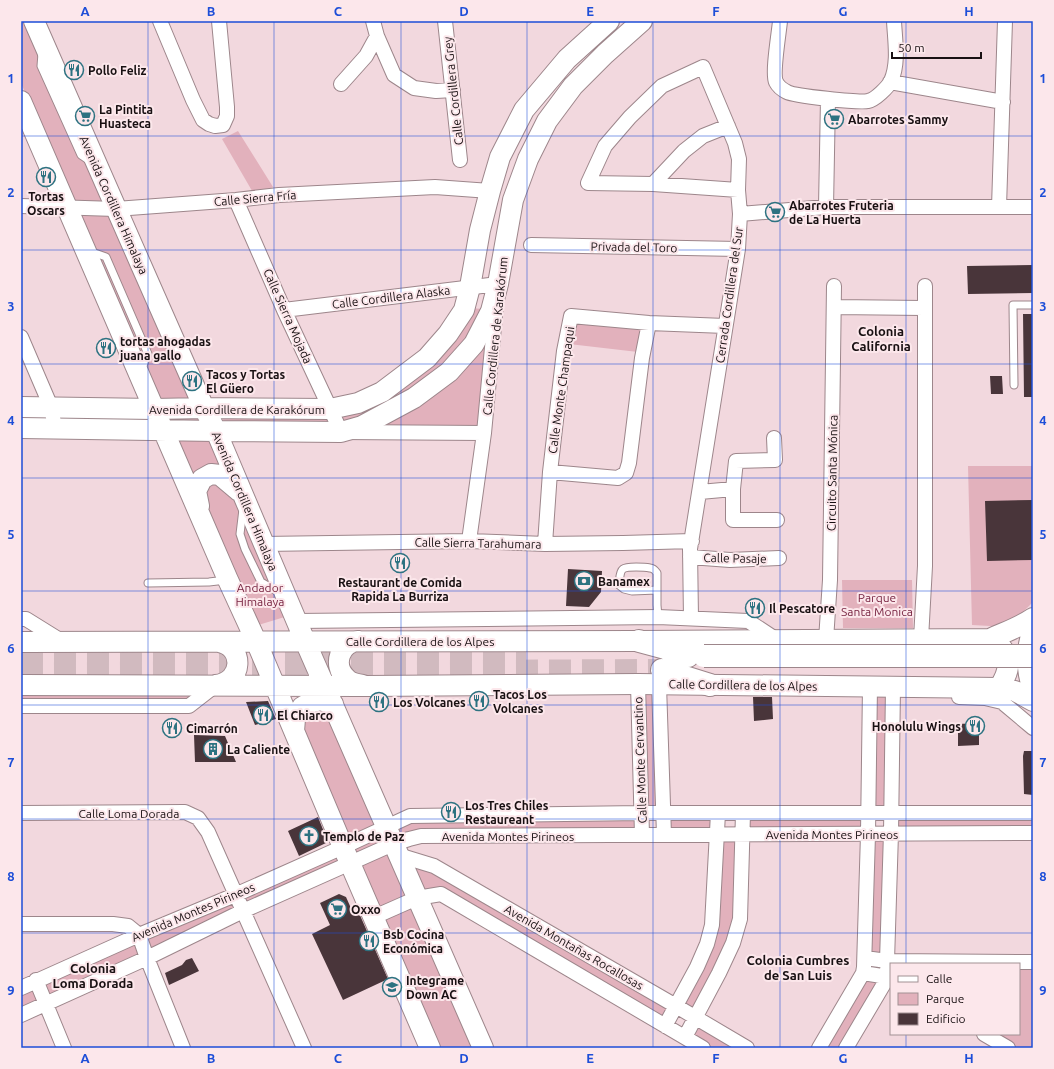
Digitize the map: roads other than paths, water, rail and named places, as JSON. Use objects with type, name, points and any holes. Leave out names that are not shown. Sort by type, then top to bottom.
[{"type":"highway","points":[[640,641],[665,648],[702,667]]},
{"type":"highway","name":"Calle Cordillera de los Alpes","points":[[661,670],[702,667],[1033,656]]},
{"type":"highway","name":"Calle Cordillera de los Alpes","points":[[702,667],[1033,670]]},
{"type":"main road","points":[[21,24],[24,21]]},
{"type":"main road","name":"Avenida Cordillera Himalaya","points":[[34,21],[204,408],[216,431],[286,596],[304,621],[305,641],[483,1048]]},
{"type":"main road","points":[[470,287],[480,230],[500,157],[524,110],[567,59],[609,21]]},
{"type":"main road","name":"Calle Cordillera de Karakórum","points":[[498,284],[513,200],[528,159],[547,121],[573,86],[642,21]]},
{"type":"main road","points":[[21,101],[228,580],[256,641],[430,1048]]},
{"type":"main road","name":"Avenida Cordillera de Karakórum","points":[[21,428],[341,432],[362,426],[414,398],[449,372],[474,344],[491,311],[498,284]]},
{"type":"main road","name":"Avenida Cordillera de Karakórum","points":[[21,407],[330,409],[358,402],[382,392],[427,358],[448,334],[464,310],[470,287]]},
{"type":"main road","points":[[203,522],[196,490],[202,478],[211,474],[220,475],[242,495]]},
{"type":"main road","name":"Calle Cordillera de los Alpes","points":[[21,642],[990,639],[1022,625],[1033,618]]},
{"type":"main road","points":[[1033,629],[1028,650],[1028,670],[1033,690]]},
{"type":"main road","points":[[990,639],[1004,651],[1009,661],[1006,676],[999,688]]},
{"type":"main road","points":[[359,641],[353,641],[342,651],[339,656],[339,667],[346,678],[352,683],[365,686]]},
{"type":"main road","points":[[216,685],[222,685],[229,681],[234,676],[238,666],[238,660],[232,649],[224,643],[219,642]]},
{"type":"main road","name":"Calle Cordillera de los Alpes","points":[[702,667],[870,686],[999,688],[1015,691],[1033,701]]},
{"type":"main road","name":"Calle Cordillera de los Alpes","points":[[21,685],[365,686],[638,684],[661,670]]},
{"type":"main road","points":[[294,731],[295,719],[302,707],[320,700],[332,704]]},
{"type":"street","points":[[160,21],[193,100],[203,120],[215,126],[223,125],[227,116],[219,21]]},
{"type":"street","points":[[373,21],[377,36],[394,75],[414,88],[436,91],[453,90]]},
{"type":"street","points":[[780,21],[775,71],[776,80],[780,87],[787,93],[799,96],[869,101],[878,96],[890,82],[896,64],[894,21]]},
{"type":"street","points":[[999,207],[1005,21]]},
{"type":"street","name":"Calle Cordillera Grey","points":[[446,22],[460,160]]},
{"type":"street","points":[[341,84],[366,56],[377,36]]},
{"type":"street","points":[[738,190],[653,184],[588,183],[605,146],[630,117],[662,86],[703,67],[735,143],[739,159],[738,190],[740,214]]},
{"type":"street","points":[[890,82],[1003,102]]},
{"type":"street","points":[[826,207],[828,99]]},
{"type":"street","points":[[653,184],[684,151],[703,136],[728,126]]},
{"type":"street","name":"Calle Sierra Fría","points":[[21,206],[116,209],[236,200],[279,195],[434,187],[490,191]]},
{"type":"street","name":"Calle Sierra Mojada","points":[[236,200],[284,310],[341,432]]},
{"type":"street","name":"Cerrada Cordillera del Sur","points":[[690,618],[690,549],[738,249],[740,214],[826,207],[1033,208]]},
{"type":"street","name":"Privada del Toro","points":[[531,245],[738,249]]},
{"type":"street","name":"Calle Cordillera Alaska","points":[[284,310],[498,284]]},
{"type":"street","name":"Calle Cordillera de Karakórum","points":[[469,541],[484,433],[498,284]]},
{"type":"street","name":"Circuito Santa Mónica","points":[[826,640],[830,572],[834,286]]},
{"type":"street","points":[[921,639],[925,566],[924,286]]},
{"type":"street","points":[[834,307],[924,308]]},
{"type":"street","name":"Calle Monte Champaqui","points":[[545,544],[550,472],[564,351],[571,316],[649,323],[725,326]]},
{"type":"street","points":[[550,472],[618,478],[626,473],[642,358],[649,323]]},
{"type":"street","points":[[21,337],[51,407],[55,428]]},
{"type":"street","points":[[341,432],[484,433]]},
{"type":"street","points":[[774,438],[775,460],[736,461],[733,489],[733,520],[777,520]]},
{"type":"street","points":[[700,492],[733,489]]},
{"type":"street","name":"Calle Sierra Tarahumara","points":[[263,544],[469,541],[545,544],[692,541]]},
{"type":"street","name":"Calle Pasaje","points":[[690,557],[730,560],[779,558]]},
{"type":"street","name":"Calle Cordillera de los Alpes","points":[[304,621],[658,617],[690,618],[748,621],[777,640]]},
{"type":"street","points":[[21,619],[26,619],[63,642]]},
{"type":"street","name":"Calle Monte Cervantino","points":[[661,670],[664,835]]},
{"type":"street","name":"Calle Monte Cervantino","points":[[638,684],[642,835]]},
{"type":"street","points":[[21,706],[189,706],[216,685]]},
{"type":"street","points":[[819,1048],[863,973],[865,958],[870,686]]},
{"type":"street","points":[[846,1048],[889,978],[887,961],[891,833],[901,687]]},
{"type":"street","name":"Calle Cordillera de los Alpes","points":[[901,687],[946,696],[985,698],[1002,702],[1033,728]]},
{"type":"street","name":"Calle Loma Dorada","points":[[21,813],[185,812],[198,818],[208,832],[304,1048]]},
{"type":"street","points":[[665,1026],[697,967],[707,944],[712,924],[718,813]]},
{"type":"street","name":"Avenida Montes Pirineos","points":[[392,842],[410,816],[718,813],[1033,813]]},
{"type":"street","points":[[685,1037],[733,943],[740,919],[743,813]]},
{"type":"street","name":"Avenida Montes Pirineos","points":[[21,988],[139,935],[235,895],[347,855],[392,842],[421,836],[1033,832]]},
{"type":"street","name":"Avenida Montañas Rocallosas","points":[[392,842],[747,1048]]},
{"type":"street","name":"Avenida Montes Pirineos","points":[[21,1015],[147,958],[243,911],[347,855]]},
{"type":"street","name":"Avenida Montañas Rocallosas","points":[[374,917],[417,898],[441,894],[703,1048]]},
{"type":"street","points":[[21,924],[113,924],[128,926],[139,935],[183,1048]]},
{"type":"street","points":[[865,958],[887,961],[1033,962]]},
{"type":"street","points":[[863,973],[889,978]]},
{"type":"street","points":[[36,980],[64,1048]]},
{"type":"street","points":[[986,1035],[1008,1048]]},
{"type":"lane","points":[[1014,385],[1013,305],[1033,305]]},
{"type":"lane","points":[[242,495],[240,534],[245,549],[261,582],[286,596]]},
{"type":"lane","points":[[657,590],[632,591],[624,589],[619,585],[621,572],[627,567],[650,568],[655,570],[657,573],[658,617]]},
{"type":"lane","points":[[148,583],[209,582],[228,580]]},
{"type":"tunnel","points":[[21,654],[526,655]]},
{"type":"tunnel","points":[[21,673],[662,670]]},
{"type":"place","name":"Pollo Feliz","points":[[74,70]]},
{"type":"place","name":"La Pintita Huasteca","points":[[85,116]]},
{"type":"place","name":"Abarrotes Sammy","points":[[834,119]]},
{"type":"place","name":"Tortas Oscars","points":[[46,177]]},
{"type":"place","name":"Abarrotes Fruteria de La Huerta","points":[[775,212]]},
{"type":"place","name":"tortas ahogadas juana gallo","points":[[106,348]]},
{"type":"place","name":"Tacos y Tortas El Güero","points":[[192,381]]},
{"type":"place","name":"Restaurant de Comida Rapida La Burriza","points":[[400,563]]},
{"type":"place","name":"Banamex","points":[[584,581]]},
{"type":"place","name":"Il Pescatore","points":[[755,608]]},
{"type":"place","name":"Tacos Los Volcanes","points":[[479,701]]},
{"type":"place","name":"Los Volcanes","points":[[379,702]]},
{"type":"place","name":"El Chiarco","points":[[263,715]]},
{"type":"place","name":"Honolulu Wings","points":[[975,726]]},
{"type":"place","name":"Cimarrón","points":[[172,728]]},
{"type":"place","name":"La Caliente","points":[[213,749]]},
{"type":"place","name":"Los Tres Chiles Restaureant","points":[[451,812]]},
{"type":"place","name":"Templo de Paz","points":[[309,836]]},
{"type":"place","name":"Oxxo","points":[[337,909]]},
{"type":"place","name":"Bsb Cocina Económica","points":[[369,941]]},
{"type":"place","name":"Integrame Down AC","points":[[392,987]]},
{"type":"district","name":"Colonia California","points":[[881,338]]},
{"type":"district","name":"Colonia Cumbres de San Luis","points":[[798,968]]},
{"type":"district","name":"Colonia Loma Dorada","points":[[93,976]]},
{"type":"park label","name":"Andador Himalaya","points":[[260,594]]},
{"type":"park label","name":"Parque Santa Monica","points":[[877,604]]}]
